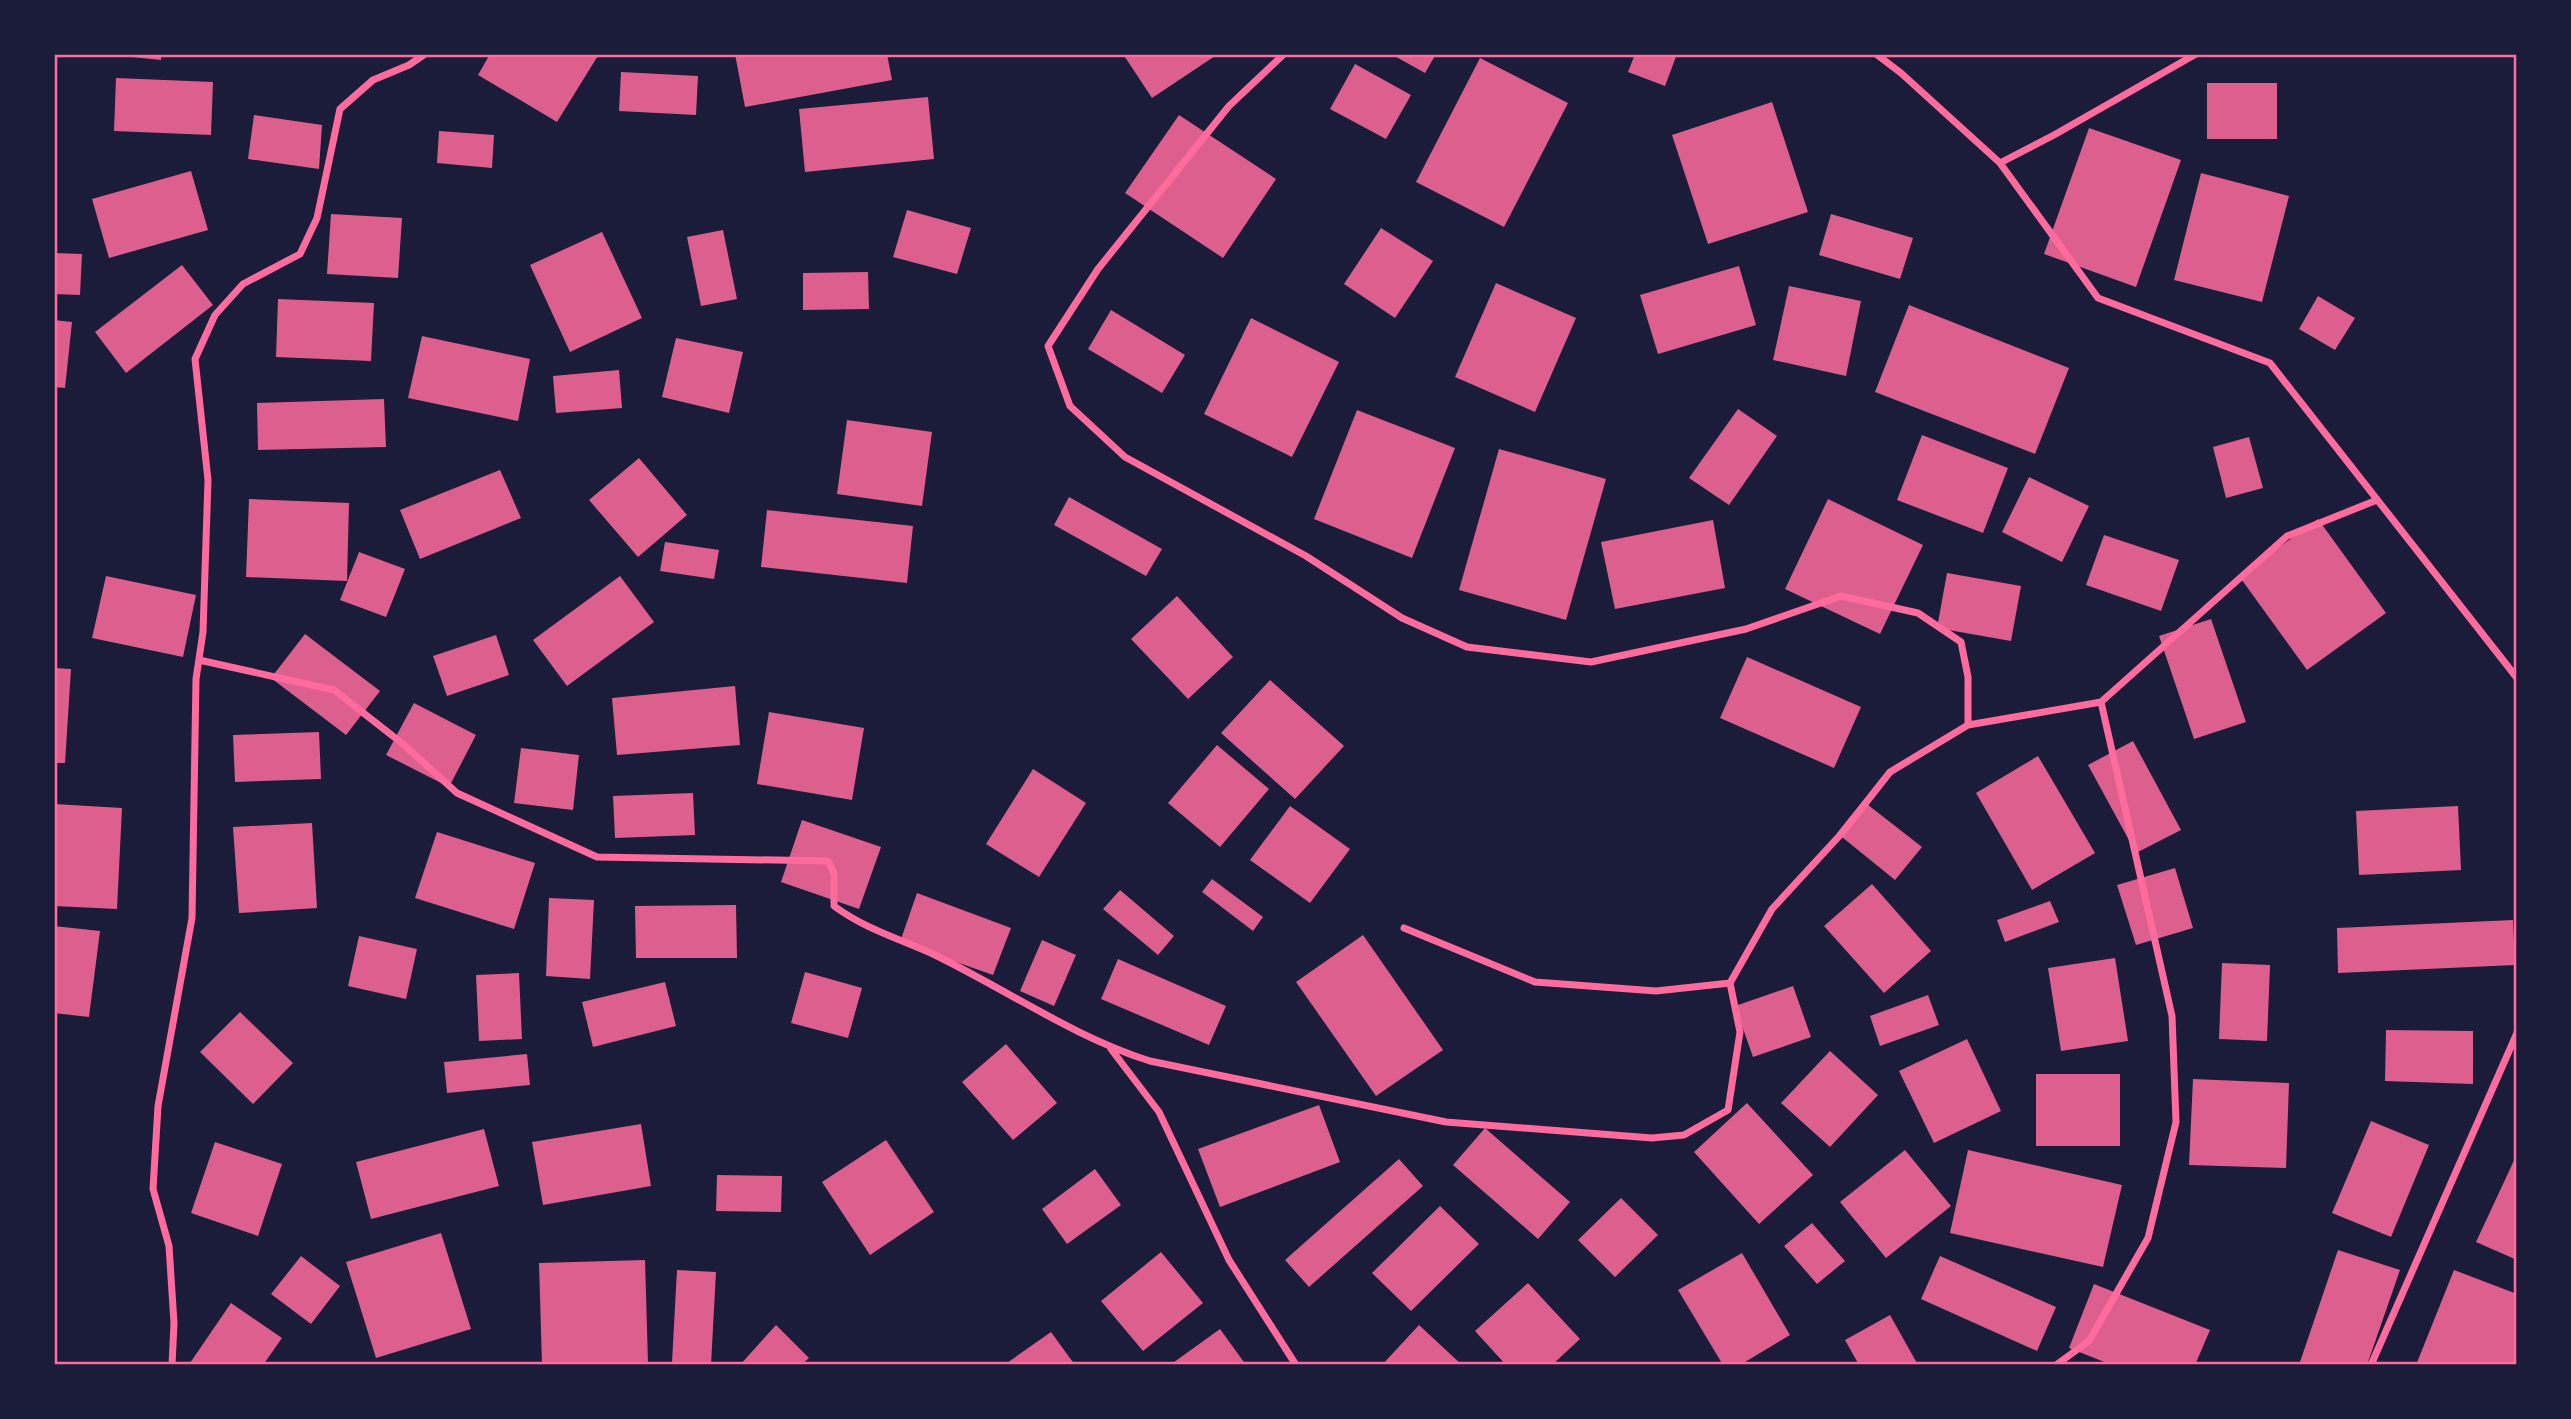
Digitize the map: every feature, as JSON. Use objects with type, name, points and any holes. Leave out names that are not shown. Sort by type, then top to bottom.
[{"type":"street","points":[[172,1365],[174,1323],[169,1246],[153,1189],[158,1106],[192,918],[196,679],[206,578],[208,480],[195,359],[215,315],[243,285],[300,254],[317,218],[340,109],[373,80],[409,65],[425,54]]},
{"type":"street","points":[[1284,54],[1229,106],[1098,269],[1048,346],[1070,406],[1125,457],[1306,556],[1402,618],[1467,647],[1591,662],[1746,629],[1841,596],[1918,613],[1961,642],[1968,677],[1968,725]]},
{"type":"street","points":[[1876,54],[1901,73],[2000,163],[2098,298],[2270,363],[2517,678]]},
{"type":"street","points":[[2000,163],[2196,54]]},
{"type":"street","points":[[199,660],[334,690],[403,744],[457,793],[597,857],[828,861],[834,873],[834,906],[855,921],[934,955],[1111,1049],[1150,1061],[1446,1122],[1652,1138],[1684,1135],[1728,1110],[1740,1032],[1730,983],[1772,909],[1842,833],[1890,772],[1968,725],[2101,702],[2287,536],[2377,500]]},
{"type":"street","points":[[2056,1365],[2089,1341],[2148,1238],[2176,1122],[2172,1016],[2101,702]]},
{"type":"street","points":[[1404,928],[1535,982],[1656,991],[1730,983]]},
{"type":"street","points":[[2371,1365],[2517,1034]]},
{"type":"street","points":[[1111,1049],[1158,1112],[1229,1260],[1296,1365]]},
{"type":"building","points":[[103,54],[161,54],[161,60]]},
{"type":"building","points":[[490,54],[599,54],[557,122],[478,75]]},
{"type":"building","points":[[735,54],[887,54],[892,80],[745,107]]},
{"type":"building","points":[[1123,54],[1218,54],[1152,98]]},
{"type":"building","points":[[1391,54],[1436,54],[1425,73]]},
{"type":"building","points":[[1635,54],[1677,54],[1665,86],[1628,72]]},
{"type":"building","points":[[1480,58],[1568,103],[1504,227],[1416,182]]},
{"type":"building","points":[[1355,64],[1411,95],[1386,139],[1330,109]]},
{"type":"building","points":[[621,72],[698,76],[696,115],[619,111]]},
{"type":"building","points":[[116,78],[213,82],[211,135],[114,131]]},
{"type":"building","points":[[2207,83],[2277,83],[2277,139],[2207,139]]},
{"type":"building","points":[[928,97],[934,159],[805,172],[799,109]]},
{"type":"building","points":[[1772,102],[1808,212],[1708,244],[1672,135]]},
{"type":"building","points":[[254,115],[322,125],[319,169],[248,159]]},
{"type":"building","points":[[1179,115],[1276,179],[1223,258],[1125,193]]},
{"type":"building","points":[[2089,128],[2181,160],[2136,287],[2044,254]]},
{"type":"building","points":[[439,131],[494,135],[492,168],[437,163]]},
{"type":"building","points":[[191,171],[208,230],[109,258],[92,199]]},
{"type":"building","points":[[2201,173],[2289,196],[2262,302],[2174,280]]},
{"type":"building","points":[[907,210],[971,228],[957,274],[893,257]]},
{"type":"building","points":[[331,214],[402,218],[398,278],[327,274]]},
{"type":"building","points":[[1831,214],[1913,238],[1900,279],[1819,255]]},
{"type":"building","points":[[1381,228],[1433,261],[1395,318],[1344,284]]},
{"type":"building","points":[[723,230],[737,299],[701,306],[687,237]]},
{"type":"building","points":[[602,232],[642,318],[570,352],[530,265]]},
{"type":"building","points":[[54,253],[82,254],[80,295],[54,294]]},
{"type":"building","points":[[182,265],[213,305],[126,373],[95,332]]},
{"type":"building","points":[[1739,266],[1756,325],[1658,354],[1640,295]]},
{"type":"building","points":[[868,272],[869,309],[803,310],[803,273]]},
{"type":"building","points":[[1496,283],[1576,318],[1535,412],[1455,377]]},
{"type":"building","points":[[1789,286],[1861,301],[1846,376],[1773,360]]},
{"type":"building","points":[[2318,296],[2355,318],[2335,350],[2299,329]]},
{"type":"building","points":[[278,299],[374,303],[371,361],[276,357]]},
{"type":"building","points":[[1909,305],[2069,368],[2035,454],[1875,392]]},
{"type":"building","points":[[1111,310],[1185,355],[1162,393],[1088,349]]},
{"type":"building","points":[[1251,318],[1339,362],[1292,457],[1204,414]]},
{"type":"building","points":[[54,320],[72,322],[65,388],[54,387]]},
{"type":"building","points":[[422,336],[530,359],[518,421],[408,398]]},
{"type":"building","points":[[676,338],[743,352],[729,413],[662,397]]},
{"type":"building","points":[[619,370],[622,408],[556,413],[553,376]]},
{"type":"building","points":[[384,399],[386,447],[258,450],[257,403]]},
{"type":"building","points":[[1738,409],[1777,436],[1729,505],[1689,478]]},
{"type":"building","points":[[1357,410],[1455,448],[1412,558],[1314,519]]},
{"type":"building","points":[[847,420],[932,432],[922,506],[837,494]]},
{"type":"building","points":[[1922,435],[2008,468],[1983,533],[1897,500]]},
{"type":"building","points":[[2249,437],[2263,488],[2226,498],[2213,447]]},
{"type":"building","points":[[1499,449],[1606,479],[1566,620],[1459,590]]},
{"type":"building","points":[[639,458],[687,515],[638,557],[589,500]]},
{"type":"building","points":[[500,470],[521,518],[420,559],[400,510]]},
{"type":"building","points":[[2029,477],[2089,506],[2062,562],[2002,532]]},
{"type":"building","points":[[1069,497],[1162,549],[1146,576],[1054,525]]},
{"type":"building","points":[[249,499],[349,503],[347,581],[246,577]]},
{"type":"building","points":[[1828,499],[1923,545],[1880,634],[1785,589]]},
{"type":"building","points":[[767,510],[913,526],[907,583],[761,567]]},
{"type":"building","points":[[2318,519],[2386,613],[2307,670],[2239,576]]},
{"type":"building","points":[[1713,520],[1725,588],[1615,609],[1601,542]]},
{"type":"building","points":[[2104,535],[2179,560],[2161,611],[2086,585]]},
{"type":"building","points":[[665,542],[719,550],[714,579],[660,571]]},
{"type":"building","points":[[359,552],[405,569],[386,617],[340,600]]},
{"type":"building","points":[[1947,573],[2021,586],[2011,641],[1937,628]]},
{"type":"building","points":[[106,576],[196,595],[183,657],[92,638]]},
{"type":"building","points":[[620,576],[654,622],[567,686],[533,640]]},
{"type":"building","points":[[1177,596],[1233,657],[1188,699],[1131,639]]},
{"type":"building","points":[[2211,619],[2246,722],[2194,739],[2159,636]]},
{"type":"building","points":[[305,634],[380,691],[346,735],[271,678]]},
{"type":"building","points":[[496,635],[509,675],[447,696],[433,656]]},
{"type":"building","points":[[1747,657],[1861,707],[1834,768],[1720,718]]},
{"type":"building","points":[[54,668],[71,669],[65,763],[54,763]]},
{"type":"building","points":[[1270,680],[1344,746],[1295,799],[1221,733]]},
{"type":"building","points":[[735,686],[740,745],[617,755],[612,698]]},
{"type":"building","points":[[414,703],[476,735],[449,787],[386,755]]},
{"type":"building","points":[[769,712],[864,728],[852,800],[757,784]]},
{"type":"building","points":[[319,732],[321,779],[235,782],[233,735]]},
{"type":"building","points":[[2133,741],[2181,830],[2136,853],[2088,765]]},
{"type":"building","points":[[1217,745],[1269,789],[1220,847],[1168,803]]},
{"type":"building","points":[[521,748],[579,755],[573,810],[514,803]]},
{"type":"building","points":[[2038,756],[2095,853],[2032,890],[1976,793]]},
{"type":"building","points":[[1033,769],[1086,803],[1039,877],[986,844]]},
{"type":"building","points":[[693,793],[695,835],[615,838],[613,796]]},
{"type":"building","points":[[1863,801],[1922,847],[1895,880],[1837,833]]},
{"type":"building","points":[[54,804],[122,808],[117,909],[54,906]]},
{"type":"building","points":[[1290,806],[1350,849],[1310,903],[1250,860]]},
{"type":"building","points":[[2458,806],[2461,870],[2359,875],[2356,811]]},
{"type":"building","points":[[802,820],[881,847],[859,909],[781,882]]},
{"type":"building","points":[[312,823],[317,908],[239,913],[233,827]]},
{"type":"building","points":[[437,832],[535,863],[514,929],[415,898]]},
{"type":"building","points":[[2175,868],[2193,928],[2136,945],[2117,885]]},
{"type":"building","points":[[1212,879],[1263,917],[1253,931],[1202,892]]},
{"type":"building","points":[[1872,884],[1931,951],[1884,993],[1824,926]]},
{"type":"building","points":[[1120,890],[1174,936],[1158,955],[1103,909]]},
{"type":"building","points":[[917,893],[1011,928],[993,975],[900,942]]},
{"type":"building","points":[[549,898],[594,900],[590,979],[546,976]]},
{"type":"building","points":[[2050,901],[2059,922],[2005,942],[1997,920]]},
{"type":"building","points":[[736,905],[737,958],[636,958],[635,906]]},
{"type":"building","points":[[2513,920],[2515,965],[2338,973],[2337,928]]},
{"type":"building","points":[[54,926],[100,931],[89,1017],[54,1013]]},
{"type":"building","points":[[1363,935],[1443,1050],[1376,1096],[1296,982]]},
{"type":"building","points":[[359,936],[417,949],[406,999],[348,986]]},
{"type":"building","points":[[1042,940],[1076,955],[1054,1006],[1020,991]]},
{"type":"building","points":[[2115,958],[2128,1041],[2061,1051],[2048,968]]},
{"type":"building","points":[[1118,959],[1226,1006],[1209,1045],[1101,999]]},
{"type":"building","points":[[2222,963],[2270,965],[2267,1041],[2219,1039]]},
{"type":"building","points":[[805,972],[862,988],[848,1038],[791,1023]]},
{"type":"building","points":[[519,973],[522,1039],[479,1041],[476,975]]},
{"type":"building","points":[[665,982],[676,1026],[593,1047],[582,1002]]},
{"type":"building","points":[[1793,986],[1811,1037],[1753,1057],[1735,1006]]},
{"type":"building","points":[[1928,995],[1939,1025],[1880,1046],[1870,1016]]},
{"type":"building","points":[[240,1012],[293,1063],[253,1104],[200,1052]]},
{"type":"building","points":[[2386,1030],[2473,1031],[2473,1084],[2385,1081]]},
{"type":"building","points":[[1967,1039],[2001,1111],[1934,1143],[1899,1071]]},
{"type":"building","points":[[1006,1044],[1057,1103],[1013,1140],[962,1082]]},
{"type":"building","points":[[1830,1051],[1878,1095],[1830,1147],[1781,1103]]},
{"type":"building","points":[[527,1054],[530,1085],[447,1093],[444,1062]]},
{"type":"building","points":[[2036,1074],[2120,1074],[2120,1146],[2036,1146]]},
{"type":"building","points":[[2193,1079],[2289,1083],[2286,1168],[2189,1165]]},
{"type":"building","points":[[1747,1103],[1813,1175],[1759,1224],[1694,1152]]},
{"type":"building","points":[[1319,1105],[1340,1162],[1220,1207],[1198,1149]]},
{"type":"building","points":[[2371,1121],[2429,1145],[2391,1237],[2332,1213]]},
{"type":"building","points":[[641,1124],[651,1186],[543,1205],[532,1142]]},
{"type":"building","points":[[1485,1128],[1570,1202],[1538,1239],[1453,1165]]},
{"type":"building","points":[[484,1129],[499,1186],[371,1219],[356,1162]]},
{"type":"building","points":[[886,1140],[934,1212],[870,1255],[822,1182]]},
{"type":"building","points":[[215,1142],[282,1164],[258,1236],[191,1213]]},
{"type":"building","points":[[1905,1150],[1951,1206],[1886,1258],[1840,1202]]},
{"type":"building","points":[[1968,1150],[2122,1185],[2103,1267],[1950,1233]]},
{"type":"building","points":[[2517,1154],[2517,1260],[2476,1242]]},
{"type":"building","points":[[1399,1159],[1423,1186],[1309,1287],[1285,1260]]},
{"type":"building","points":[[1095,1169],[1121,1205],[1067,1244],[1042,1209]]},
{"type":"building","points":[[717,1175],[782,1176],[781,1212],[716,1211]]},
{"type":"building","points":[[1621,1198],[1658,1235],[1615,1277],[1578,1240]]},
{"type":"building","points":[[1440,1206],[1479,1244],[1411,1311],[1372,1273]]},
{"type":"building","points":[[1812,1223],[1845,1261],[1817,1284],[1784,1246]]},
{"type":"building","points":[[441,1233],[471,1329],[376,1358],[346,1262]]},
{"type":"building","points":[[2338,1250],[2400,1270],[2367,1365],[2299,1365]]},
{"type":"building","points":[[1161,1252],[1203,1303],[1143,1351],[1101,1301]]},
{"type":"building","points":[[1742,1253],[1790,1335],[1740,1365],[1723,1365],[1678,1290]]},
{"type":"building","points":[[301,1256],[340,1286],[311,1324],[271,1294]]},
{"type":"building","points":[[1940,1256],[2056,1307],[2037,1351],[1921,1299]]},
{"type":"building","points":[[645,1260],[648,1363],[542,1365],[539,1263]]},
{"type":"building","points":[[677,1270],[716,1272],[711,1365],[672,1362]]},
{"type":"building","points":[[2454,1270],[2517,1294],[2517,1365],[2416,1365]]},
{"type":"building","points":[[1528,1283],[1580,1339],[1552,1365],[1506,1365],[1475,1331]]},
{"type":"building","points":[[2094,1284],[2210,1330],[2195,1365],[2112,1365],[2069,1348]]},
{"type":"building","points":[[231,1303],[282,1338],[263,1365],[192,1365],[190,1363]]},
{"type":"building","points":[[1890,1315],[1918,1365],[1859,1365],[1845,1340]]},
{"type":"building","points":[[776,1325],[809,1358],[801,1365],[740,1365]]},
{"type":"building","points":[[1419,1325],[1462,1365],[1382,1365]]},
{"type":"building","points":[[1220,1329],[1246,1365],[1170,1365]]},
{"type":"building","points":[[1051,1332],[1075,1365],[1004,1365]]}]
